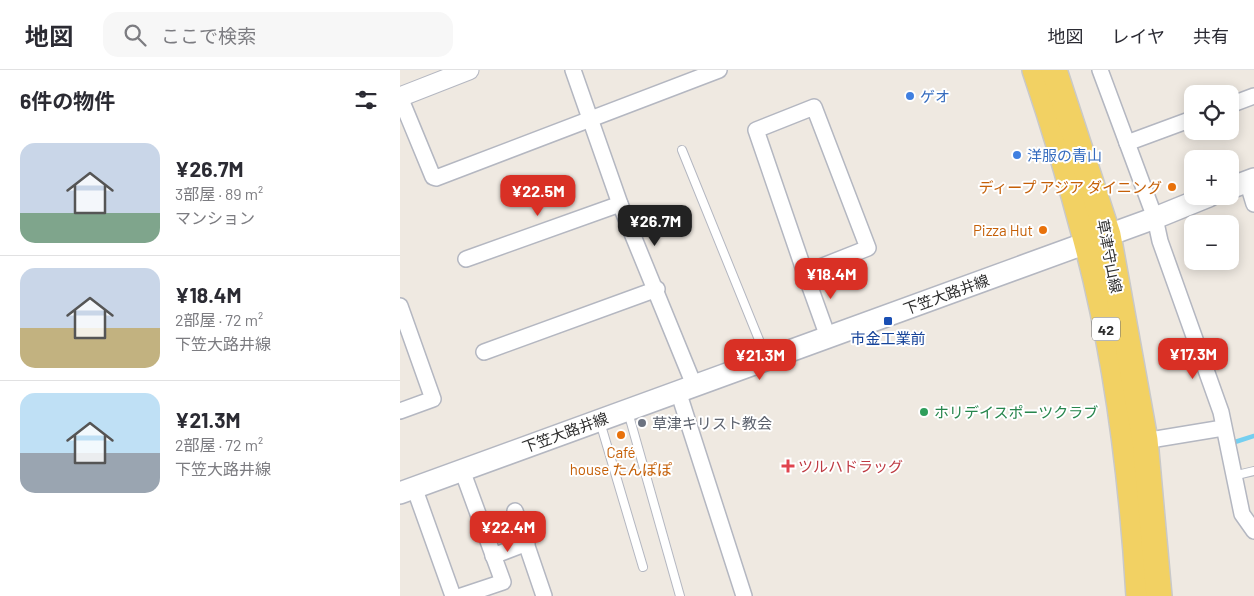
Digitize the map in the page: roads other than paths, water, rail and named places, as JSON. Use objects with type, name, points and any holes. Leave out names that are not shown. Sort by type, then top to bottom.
[{"type":"main road","name":"草津守山線","points":[[1035,70],[1097,238]]},
{"type":"main road","name":"草津守山線","points":[[1054,70],[1097,238],[1135,443],[1159,596]]},
{"type":"main road","name":"下笠大路井線","points":[[407,490],[1187,205]]},
{"type":"main road","name":"草津守山線","points":[[1135,443],[1135,530],[1139,596]]},
{"type":"street","points":[[469,70],[400,97],[432,177],[436,178],[718,70]]},
{"type":"street","points":[[574,70],[620,204],[657,289],[744,596]]},
{"type":"street","points":[[1100,70],[1155,218],[1160,241],[1221,412],[1242,514],[1254,531]]},
{"type":"street","points":[[1239,102],[1254,96]]},
{"type":"street","points":[[805,273],[868,248],[814,107],[756,130],[805,273],[828,337]]},
{"type":"street","points":[[1127,143],[1184,122]]},
{"type":"street","points":[[1244,183],[1254,204]]},
{"type":"street","points":[[466,259],[620,204]]},
{"type":"street","points":[[484,352],[657,289]]},
{"type":"street","points":[[400,306],[433,400],[400,411]]},
{"type":"street","points":[[1135,443],[1223,428]]},
{"type":"street","points":[[461,596],[503,582],[462,470]]},
{"type":"street","points":[[407,490],[453,596]]},
{"type":"street","points":[[515,511],[544,596]]},
{"type":"street","points":[[493,556],[527,543]]},
{"type":"lane","points":[[682,150],[766,359]]},
{"type":"lane","points":[[628,410],[680,596]]},
{"type":"lane","points":[[600,420],[643,567]]},
{"type":"lane","points":[[1233,476],[1254,471]]},
{"type":"waterway","points":[[1235,442],[1254,436]]},
{"type":"place","name":"ゲオ","points":[[910,96]]},
{"type":"place","name":"洋服の青山","points":[[1017,155]]},
{"type":"place","name":"ディープ アジア ダイニング","points":[[1172,187]]},
{"type":"place","name":"Pizza Hut","points":[[1043,230]]},
{"type":"place","name":"市金工業前","points":[[888,321]]},
{"type":"place","name":"ホリデイスポーツクラブ","points":[[924,412]]},
{"type":"place","name":"草津キリスト教会","points":[[642,423]]},
{"type":"place","name":"Café house たんぽぽ","points":[[621,435]]},
{"type":"place","name":"ツルハドラッグ","points":[[788,466]]}]
